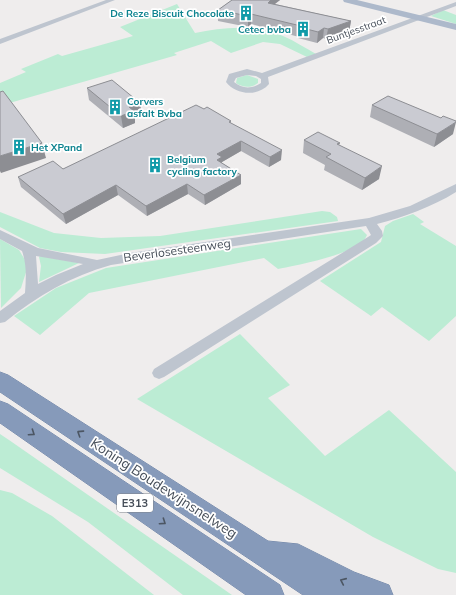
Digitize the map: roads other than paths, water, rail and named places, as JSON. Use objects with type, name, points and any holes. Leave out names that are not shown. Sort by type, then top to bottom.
[{"type":"highway","name":"Koning Boudewijnsnelweg","points":[[0,381],[328,595]]},
{"type":"highway","name":"E313","points":[[0,411],[270,595]]},
{"type":"highway","points":[[265,554],[298,557],[335,577],[379,595]]},
{"type":"main road","points":[[347,0],[456,26]]},
{"type":"street","points":[[0,42],[112,0]]},
{"type":"street","name":"Buntjesstraat","points":[[262,76],[422,18],[456,4]]},
{"type":"street","name":"Beverlosesteenweg","points":[[4,315],[31,294],[59,278],[96,264],[130,257],[369,222],[418,206],[455,189]]},
{"type":"street","points":[[159,373],[372,240],[376,236],[376,231],[369,222]]},
{"type":"street","points":[[0,234],[27,248],[55,255],[86,260],[96,264]]},
{"type":"street","points":[[27,248],[32,259],[33,266],[31,294]]},
{"type":"place","name":"De Reze Biscuit Chocolate","points":[[246,13]]},
{"type":"place","name":"Cetec bvba","points":[[303,29]]},
{"type":"place","name":"Corvers asfalt Bvba","points":[[115,107]]},
{"type":"place","name":"Het XPand","points":[[19,147]]},
{"type":"place","name":"Belgium cycling factory","points":[[155,165]]}]
